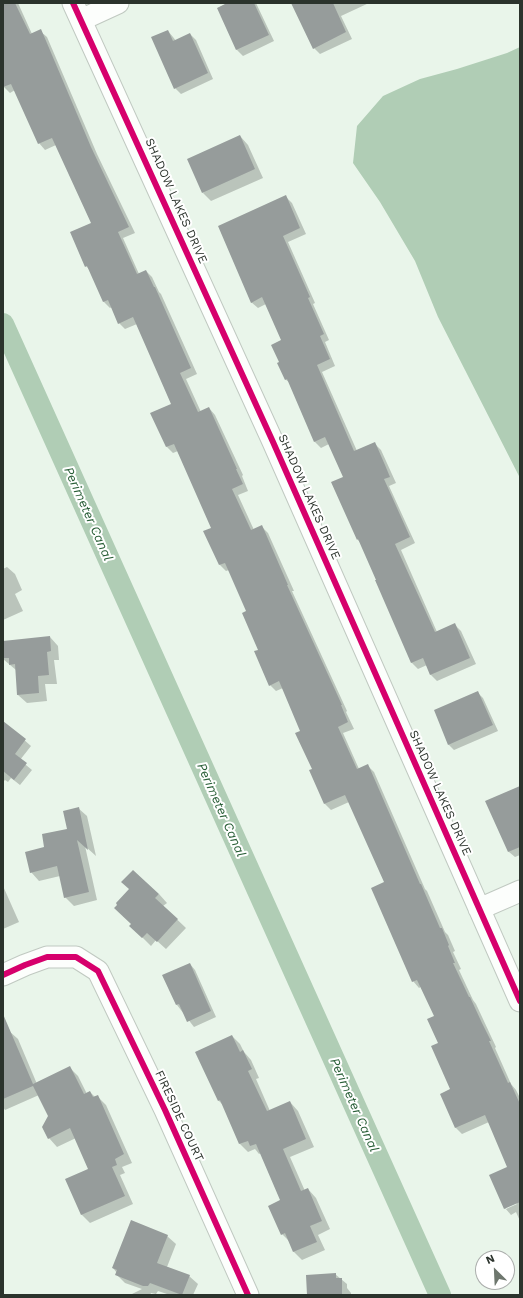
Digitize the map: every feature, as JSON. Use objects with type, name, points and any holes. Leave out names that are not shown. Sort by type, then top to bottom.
[{"type":"street","points":[[77,12],[118,3]]},
{"type":"street","name":"SHADOW LAKES DRIVE","points":[[77,12],[273,442],[520,1001]]},
{"type":"street","points":[[479,909],[520,891]]},
{"type":"street","name":"FIRESIDE COURT","points":[[3,975],[46,957],[76,957],[98,971],[165,1110],[248,1295]]},
{"type":"shaded area","points":[[520,47],[520,478],[438,317],[415,261],[380,202],[353,163],[357,126],[383,96],[420,79],[507,53]]},
{"type":"building","points":[[3,3],[15,3],[30,34],[41,29],[91,147],[129,227],[118,232],[137,274],[146,270],[191,368],[180,373],[198,412],[209,407],[243,484],[232,489],[251,530],[262,525],[287,585],[342,705],[348,722],[338,727],[357,769],[368,764],[420,884],[440,928],[442,928],[455,963],[453,963],[491,1041],[489,1041],[508,1083],[510,1082],[520,1104],[520,1202],[504,1209],[489,1175],[507,1167],[485,1115],[455,1128],[440,1094],[450,1089],[431,1046],[438,1043],[427,1019],[434,1016],[417,980],[412,982],[371,888],[384,882],[345,795],[324,804],[309,770],[312,769],[295,733],[300,731],[279,681],[269,686],[254,651],[258,650],[242,613],[246,611],[225,563],[219,565],[203,531],[211,528],[174,444],[166,447],[150,413],[171,404],[133,317],[118,324],[108,300],[103,302],[87,266],[85,267],[70,232],[91,223],[52,138],[38,144],[11,84],[3,87]]},
{"type":"building","points":[[227,3],[254,3],[269,35],[236,50],[217,8]]},
{"type":"building","points":[[291,3],[333,3],[346,32],[313,49]]},
{"type":"building","points":[[168,30],[173,41],[190,33],[208,73],[174,89],[151,37]]},
{"type":"building","points":[[240,135],[255,169],[202,193],[187,159]]},
{"type":"building","points":[[286,195],[300,228],[283,236],[310,297],[308,298],[324,334],[320,336],[330,359],[317,365],[354,451],[375,442],[390,477],[384,479],[410,537],[395,544],[435,632],[455,623],[470,658],[430,675],[423,658],[411,663],[358,539],[357,540],[331,482],[343,477],[325,437],[314,442],[287,379],[285,380],[277,363],[279,362],[271,345],[281,340],[262,297],[251,303],[218,226]]},
{"type":"building","points":[[50,636],[51,651],[47,652],[49,675],[38,676],[39,693],[17,695],[15,664],[9,665],[9,658],[3,658],[3,641]]},
{"type":"building","points":[[478,691],[493,725],[448,745],[434,710]]},
{"type":"building","points":[[3,721],[26,739],[15,754],[27,763],[14,780],[3,771]]},
{"type":"building","points":[[520,786],[520,847],[508,852],[485,801]]},
{"type":"building","points":[[79,807],[88,850],[77,840],[89,892],[64,898],[57,866],[30,873],[25,852],[44,847],[42,834],[67,829],[63,811]]},
{"type":"building","points":[[133,870],[159,894],[155,898],[178,919],[157,942],[147,933],[142,938],[129,926],[131,924],[114,908],[117,905],[116,903],[129,889],[121,882]]},
{"type":"building","points":[[190,963],[211,1011],[187,1022],[179,1004],[176,1005],[162,975]]},
{"type":"building","points":[[3,1014],[33,1084],[70,1066],[84,1094],[90,1091],[93,1097],[98,1095],[124,1154],[115,1159],[117,1165],[112,1167],[125,1196],[81,1215],[65,1179],[88,1169],[70,1128],[48,1139],[42,1127],[48,1116],[33,1086],[3,1099]]},
{"type":"building","points":[[232,1035],[240,1052],[243,1050],[252,1069],[248,1071],[267,1111],[290,1101],[306,1139],[283,1149],[301,1191],[308,1188],[322,1221],[310,1226],[317,1242],[293,1252],[285,1233],[281,1235],[268,1206],[280,1200],[256,1144],[250,1146],[248,1141],[239,1144],[220,1100],[218,1101],[195,1052]]},
{"type":"building","points":[[131,1220],[168,1235],[157,1263],[190,1275],[182,1295],[150,1283],[148,1286],[143,1286],[115,1275],[117,1270],[112,1268]]},
{"type":"building","points":[[336,1273],[336,1278],[342,1278],[342,1295],[307,1295],[306,1275]]},
{"type":"waterway","name":"Perimeter Canal","points":[[3,324],[440,1295]]},
{"type":"cycle path","points":[[73,3],[273,442],[520,1001]]},
{"type":"cycle path","points":[[3,975],[47,957],[76,957],[98,971],[165,1110],[248,1295]]}]
